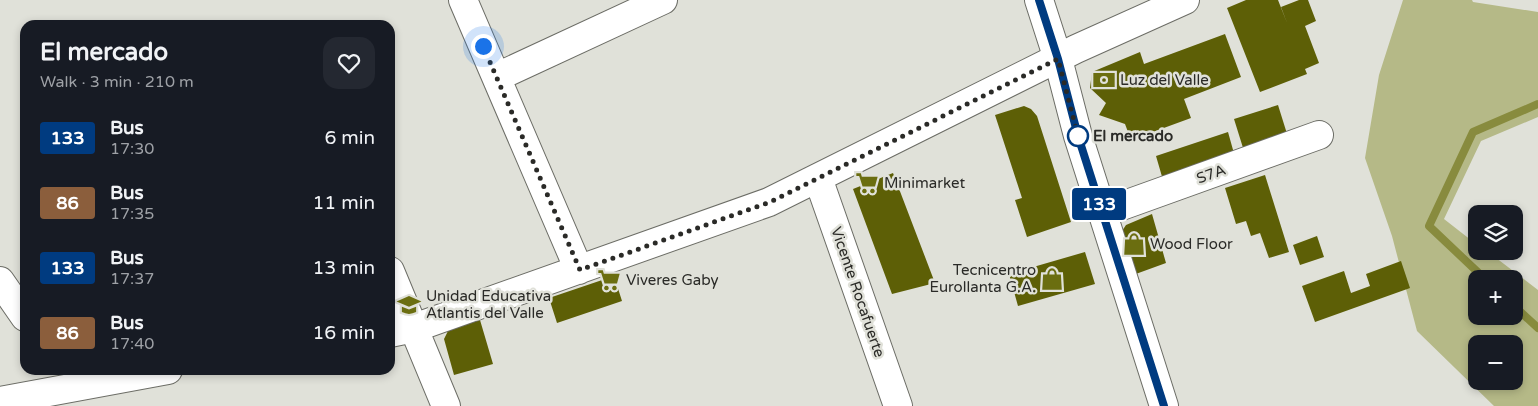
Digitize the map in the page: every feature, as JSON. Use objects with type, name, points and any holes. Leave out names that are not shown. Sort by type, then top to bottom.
[{"type":"street","points":[[463,0],[580,270]]},
{"type":"street","points":[[497,77],[662,0]]},
{"type":"street","points":[[1039,0],[1058,59],[1078,136],[1102,214],[1164,406]]},
{"type":"street","points":[[402,330],[580,270],[770,202],[1076,50],[1185,0]]},
{"type":"street","name":"S7A","points":[[1102,214],[1319,135]]},
{"type":"street","name":"Vicente Rocafuerte","points":[[818,178],[898,406]]},
{"type":"street","points":[[0,281],[20,310]]},
{"type":"street","points":[[395,296],[402,330],[446,406]]},
{"type":"street","points":[[0,401],[70,391],[145,375]]},
{"type":"green space","points":[[1403,0],[1472,0],[1473,2],[1538,12],[1538,117],[1481,141],[1444,219],[1468,238],[1468,260],[1499,260],[1512,270],[1468,270],[1468,325],[1523,325],[1523,279],[1538,290],[1538,406],[1494,406],[1478,390],[1523,390],[1523,335],[1468,335],[1468,381],[1417,331],[1392,236],[1365,158],[1379,75]]},
{"type":"building","points":[[1246,0],[1278,0],[1287,23],[1281,7],[1299,0],[1308,0],[1316,21],[1305,26],[1319,63],[1305,69],[1307,74],[1260,92],[1227,8]]},
{"type":"building","points":[[1225,34],[1241,77],[1184,99],[1191,118],[1131,140],[1125,124],[1099,115],[1106,103],[1090,88],[1092,72],[1140,52],[1144,64]]},
{"type":"building","points":[[1278,105],[1288,137],[1244,151],[1234,119]]},
{"type":"building","points":[[1024,106],[1031,109],[1037,116],[1071,222],[1027,237],[1015,200],[1022,198],[995,115]]},
{"type":"building","points":[[1228,132],[1235,157],[1163,180],[1156,156]]},
{"type":"building","points":[[893,173],[935,283],[892,294],[853,189]]},
{"type":"building","points":[[1265,175],[1289,252],[1269,258],[1260,233],[1251,236],[1246,221],[1236,224],[1225,188]]},
{"type":"building","points":[[1152,214],[1166,263],[1133,275],[1122,231],[1126,225]]},
{"type":"building","points":[[1317,236],[1324,257],[1300,265],[1293,245]]},
{"type":"building","name":"Tecnicentro Eurollanta G.A.","points":[[1085,252],[1095,284],[1018,306],[1009,274]]},
{"type":"building","points":[[1401,261],[1410,288],[1315,322],[1302,286],[1344,271],[1351,293],[1370,286],[1366,274]]},
{"type":"building","points":[[614,276],[622,301],[557,323],[549,298]]},
{"type":"building","points":[[480,320],[493,364],[454,375],[444,339],[449,329]]},
{"type":"waterway","points":[[1475,270],[1429,226],[1473,132],[1538,104]]},
{"type":"waterway","points":[[1523,314],[1538,328]]},
{"type":"bus line","name":"133","points":[[1039,0],[1058,59],[1078,136],[1164,406]]},
{"type":"place","name":"Luz del Valle","points":[[1104,80]]},
{"type":"place","name":"El mercado","points":[[1078,136]]},
{"type":"place","name":"Minimarket","points":[[867,183]]},
{"type":"place","name":"Wood Floor","points":[[1134,244]]},
{"type":"place","name":"Tecnicentro Eurollanta G.A.","points":[[1052,279]]},
{"type":"place","name":"Viveres Gaby","points":[[609,280]]},
{"type":"place","name":"Unidad Educativa Atlantis del Valle","points":[[409,305]]},
{"type":"route","points":[[483,46],[580,270],[770,202],[1058,59],[1078,136]]}]
